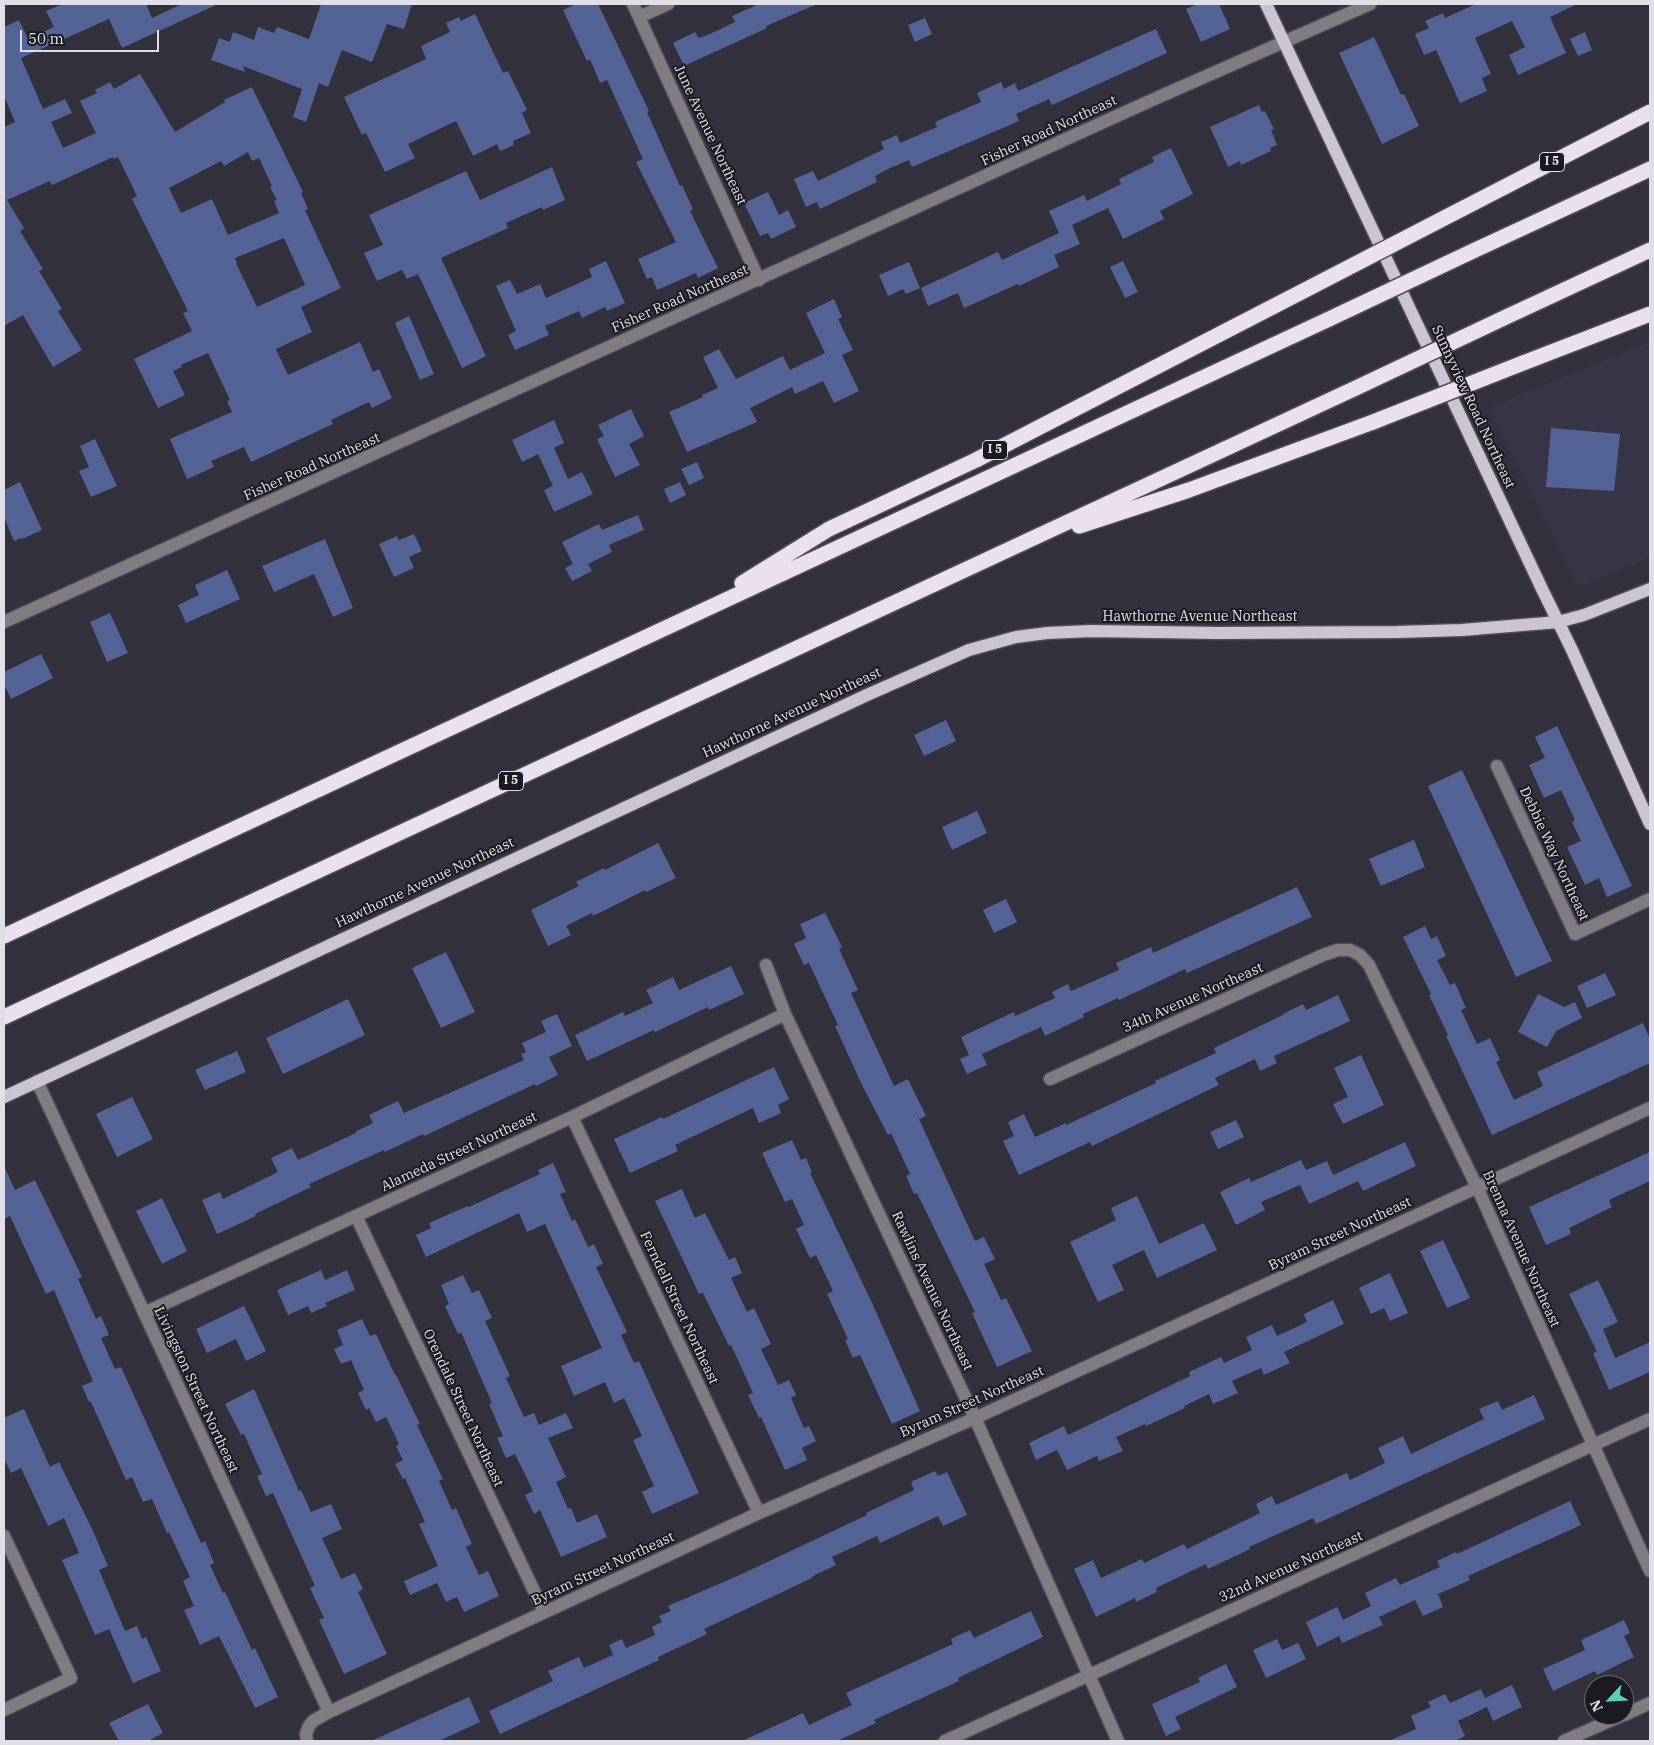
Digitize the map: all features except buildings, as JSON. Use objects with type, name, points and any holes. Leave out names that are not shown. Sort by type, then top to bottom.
[{"type":"highway","name":"I 5","points":[[684,620],[829,530],[976,460],[1650,112]]},
{"type":"highway","name":"I 5","points":[[4,936],[1650,169]]},
{"type":"highway","name":"I 5","points":[[4,1017],[1650,250]]},
{"type":"highway","points":[[1018,546],[1189,490],[1373,422],[1650,314]]},
{"type":"main road","name":"Sunnyview Road Northeast","points":[[1266,4],[1572,650],[1650,824]]},
{"type":"main road","name":"Hawthorne Avenue Northeast","points":[[4,1097],[850,703],[969,650],[1016,637],[1047,632],[1397,632],[1462,630],[1558,622],[1584,615],[1650,589]]},
{"type":"street","name":"June Avenue Northeast","points":[[633,4],[760,280]]},
{"type":"street","points":[[640,16],[668,4]]},
{"type":"street","name":"Fisher Road Northeast","points":[[4,622],[1145,104],[1370,4]]},
{"type":"street","name":"Debbie Way Northeast","points":[[1497,766],[1575,934],[1650,899]]},
{"type":"street","name":"34th Avenue Northeast","points":[[1050,1079],[1323,955],[1338,950],[1350,950]]},
{"type":"street","name":"Brenna Avenue Northeast","points":[[1350,950],[1360,955],[1369,965],[1477,1187],[1650,1571]]},
{"type":"street","name":"Rawlins Avenue Northeast","points":[[766,965],[785,1014],[975,1418],[1118,1741]]},
{"type":"street","name":"Alameda Street Northeast","points":[[144,1313],[572,1117],[785,1014]]},
{"type":"street","name":"Livingston Street Northeast","points":[[37,1081],[329,1712]]},
{"type":"street","name":"Byram Street Northeast","points":[[307,1741],[308,1726],[329,1712],[759,1513],[975,1418],[1650,1108]]},
{"type":"street","name":"Ferndell Street Northeast","points":[[572,1117],[759,1513]]},
{"type":"street","name":"Orendale Street Northeast","points":[[356,1216],[544,1612]]},
{"type":"street","name":"32nd Avenue Northeast","points":[[945,1741],[1650,1419]]},
{"type":"street","points":[[4,1536],[71,1678],[4,1710]]},
{"type":"street","points":[[1634,1710],[1650,1703]]},
{"type":"street","points":[[1564,1741],[1601,1725]]},
{"type":"shaded area","points":[[1650,341],[1650,557],[1579,587],[1488,408]]}]
